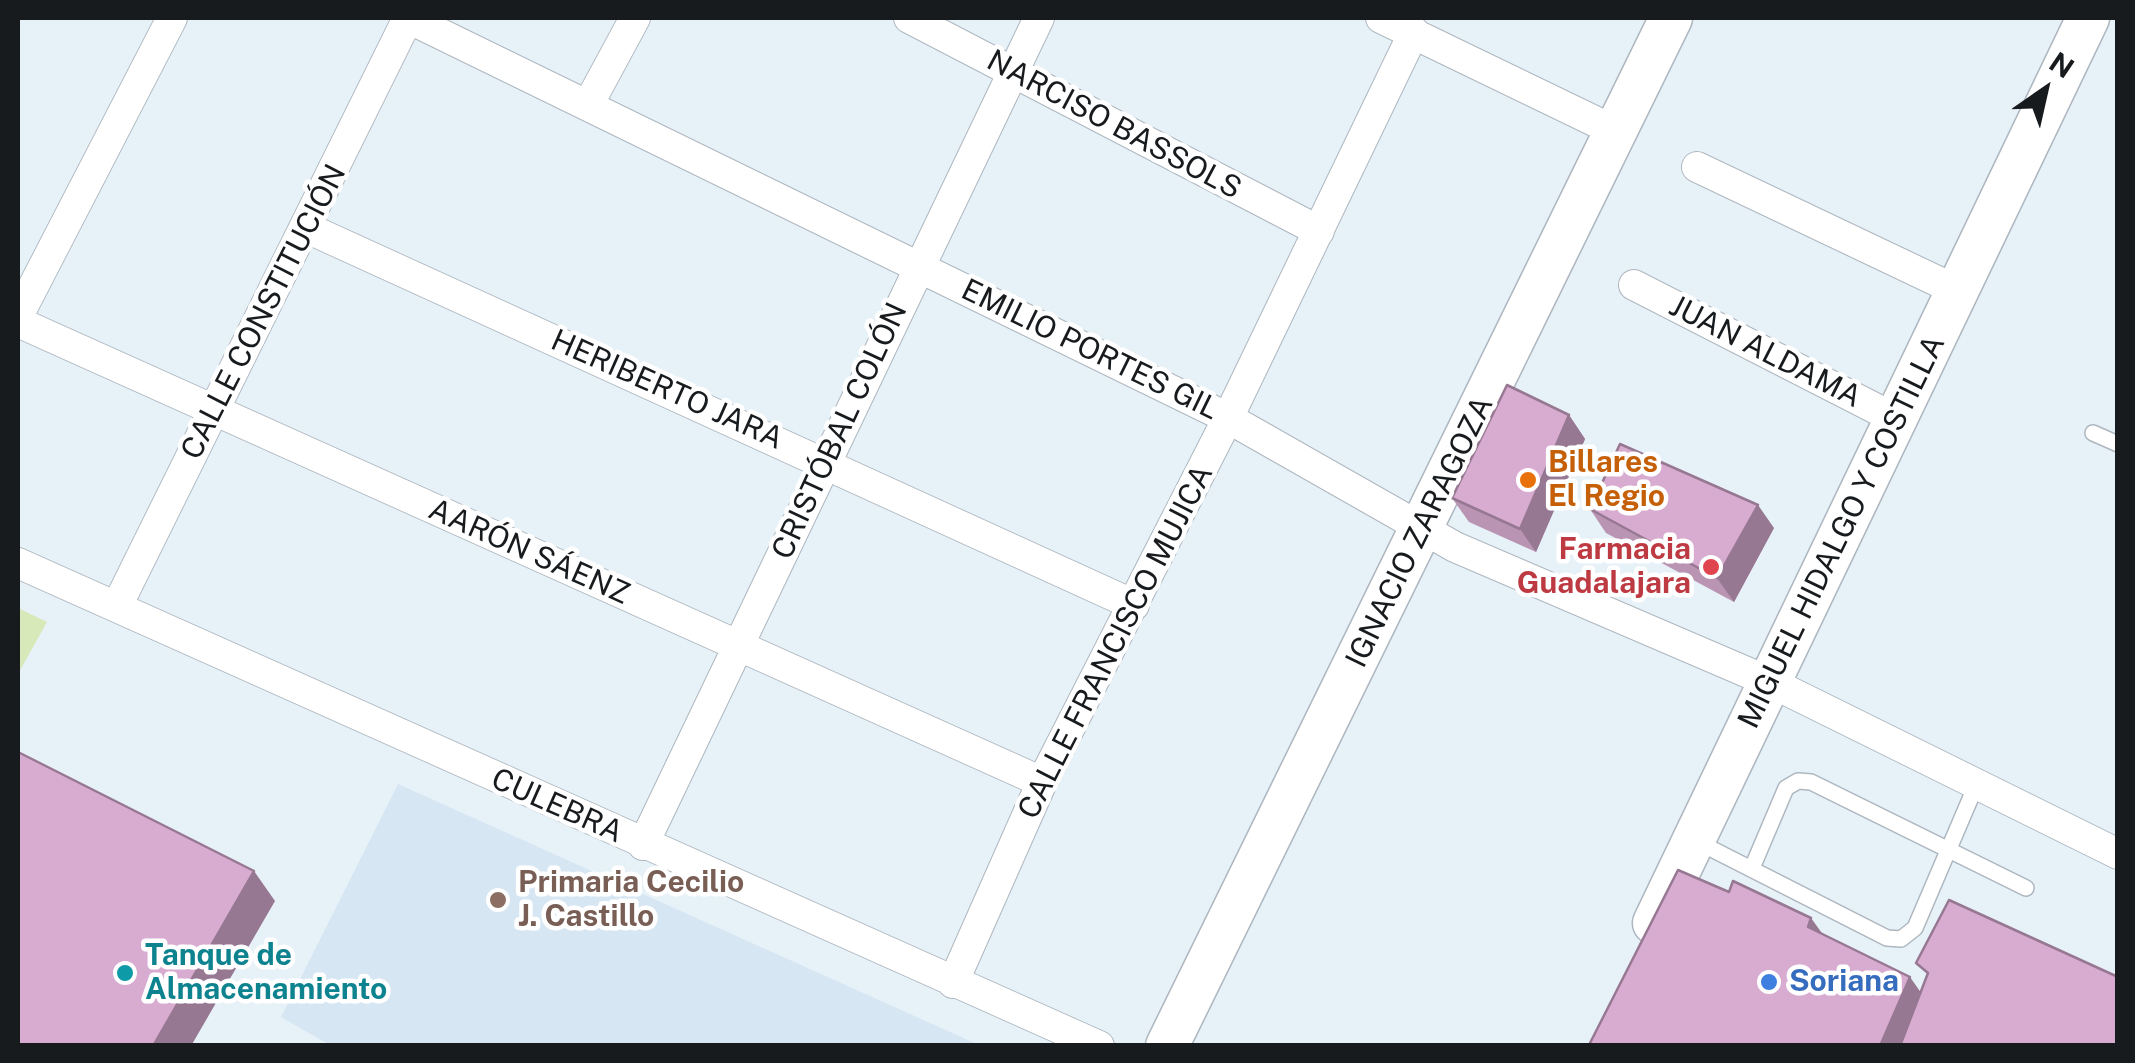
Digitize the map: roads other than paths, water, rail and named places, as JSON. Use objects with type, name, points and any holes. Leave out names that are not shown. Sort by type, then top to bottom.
[{"type":"main road","name":"IGNACIO ZARAGOZA","points":[[1167,1046],[1671,18]]},
{"type":"main road","name":"MIGUEL HIDALGO Y COSTILLA","points":[[1636,960],[2088,18]]},
{"type":"street","points":[[18,319],[172,18]]},
{"type":"street","name":"EMILIO PORTES GIL","points":[[408,18],[1228,418],[1455,547],[1772,682],[2118,854]]},
{"type":"street","name":"CALLE CONSTITUCIÓN","points":[[117,606],[408,18]]},
{"type":"street","points":[[588,105],[635,18]]},
{"type":"street","name":"NARCISO BASSOLS","points":[[909,18],[1318,231]]},
{"type":"street","name":"CRISTÓBAL COLÓN","points":[[643,845],[1039,18]]},
{"type":"street","points":[[1381,18],[1617,132]]},
{"type":"street","name":"CALLE FRANCISCO MUJICA","points":[[953,983],[1042,782],[1228,418],[1414,32]]},
{"type":"street","points":[[1697,166],[1958,291]]},
{"type":"street","name":"HERIBERTO JARA","points":[[307,228],[1134,605]]},
{"type":"street","name":"JUAN ALDAMA","points":[[1634,284],[1896,418]]},
{"type":"street","name":"AARÓN SÁENZ","points":[[18,319],[1042,782]]},
{"type":"street","name":"CULEBRA","points":[[18,562],[1099,1046]]},
{"type":"lane","points":[[2094,432],[2118,444]]},
{"type":"lane","points":[[1752,868],[1786,788],[1798,781],[1812,782],[2026,888]]},
{"type":"lane","points":[[1693,840],[1887,938],[1901,939],[1915,928],[1977,784]]},
{"type":"place","name":"Billares El Regio","points":[[1528,480]]},
{"type":"place","name":"Farmacia Guadalajara","points":[[1711,567]]},
{"type":"place","name":"Primaria Cecilio J. Castillo","points":[[498,900]]},
{"type":"place","name":"Tanque de Almacenamiento","points":[[125,973]]},
{"type":"place","name":"Soriana","points":[[1769,982]]}]
